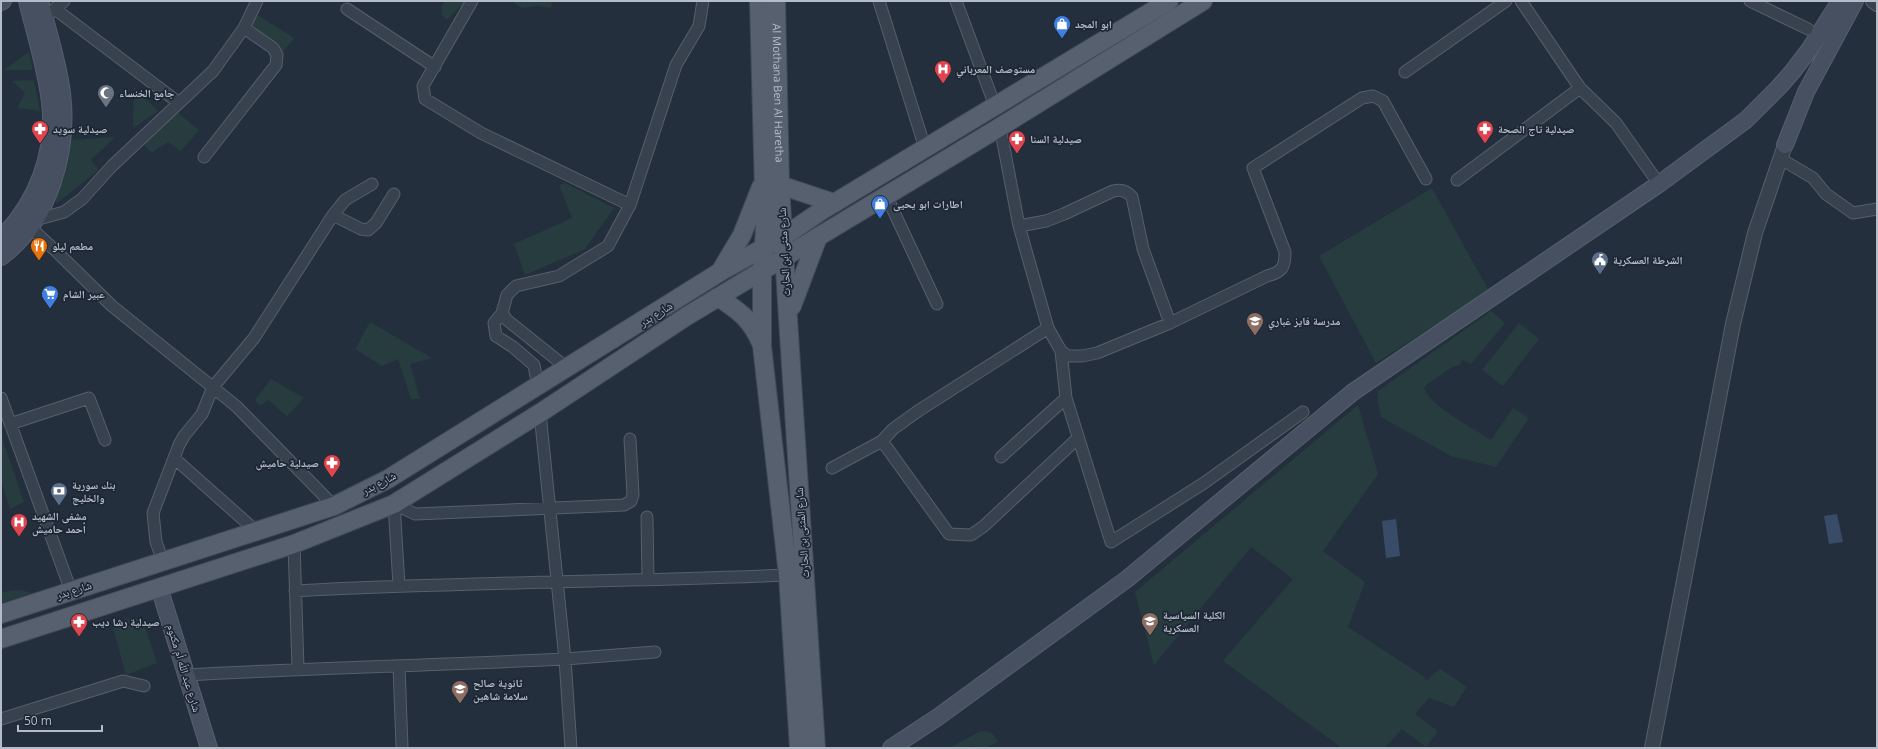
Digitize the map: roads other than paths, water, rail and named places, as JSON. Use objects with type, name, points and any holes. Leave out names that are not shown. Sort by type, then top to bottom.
[{"type":"main road","points":[[1,238],[17,221],[34,194],[46,159],[50,132],[48,90],[27,1]]},
{"type":"main road","points":[[1,256],[20,240],[32,224],[46,199],[58,159],[63,127],[60,77],[50,13],[40,1]]},
{"type":"main road","points":[[759,1],[772,182],[762,270],[762,346]]},
{"type":"main road","name":"Al Mothana Ben Al Haretha","points":[[772,182],[776,1]]},
{"type":"main road","name":"شارع بدر","points":[[1,614],[163,560],[334,506],[388,479],[678,300],[720,272],[764,248],[834,203],[1169,1]]},
{"type":"main road","name":"شارع بدر","points":[[1,638],[294,544],[394,504],[540,413],[687,316],[1000,127],[1203,1]]},
{"type":"main road","points":[[891,748],[938,717],[1127,579],[1353,392],[1659,184],[1746,120],[1793,71],[1809,50],[1840,1]]},
{"type":"main road","points":[[1783,152],[1806,92],[1855,1]]},
{"type":"main road","points":[[995,106],[1000,127]]},
{"type":"main road","points":[[772,182],[834,203]]},
{"type":"main road","points":[[720,272],[772,182]]},
{"type":"main road","name":"شارع مثنى ابن الحارث","points":[[772,182],[786,257],[788,319]]},
{"type":"main road","points":[[788,319],[806,264],[818,236]]},
{"type":"main road","points":[[718,297],[741,312],[750,322],[762,346]]},
{"type":"main road","points":[[678,300],[687,316]]},
{"type":"main road","name":"شارع المثنى بن الحارث","points":[[788,319],[816,748]]},
{"type":"main road","name":"شارع المثنى بن الحارث","points":[[762,346],[788,575],[799,748]]},
{"type":"main road","name":"شارع عبد اللّه أم مكتوم","points":[[159,588],[209,748]]},
{"type":"street","points":[[64,1],[50,13],[179,103]]},
{"type":"street","points":[[257,1],[244,28],[213,71],[112,166],[82,199],[64,212],[32,224],[58,253],[112,306],[236,406],[334,506]]},
{"type":"street","points":[[472,1],[423,86],[425,99],[481,133],[630,205]]},
{"type":"street","points":[[538,387],[534,366],[513,347],[496,336],[494,323],[502,313],[507,295],[516,286],[559,276],[608,246],[630,205],[676,65],[699,26],[703,1]]},
{"type":"street","points":[[879,1],[926,148]]},
{"type":"street","points":[[956,1],[995,106]]},
{"type":"street","points":[[1405,72],[1506,1]]},
{"type":"street","points":[[1520,1],[1580,88],[1616,123],[1659,184]]},
{"type":"street","points":[[1750,1],[1808,29]]},
{"type":"street","points":[[1873,1],[1877,4]]},
{"type":"street","points":[[346,9],[435,67]]},
{"type":"street","points":[[204,157],[276,65],[277,55],[273,48],[244,28]]},
{"type":"street","points":[[1457,180],[1580,88]]},
{"type":"street","points":[[1000,127],[1019,226],[1048,328],[1062,350],[1068,356],[1082,356],[1097,353],[1170,323],[1267,276],[1277,273],[1285,262],[1286,252],[1253,168],[1362,98],[1373,96],[1383,101],[1426,179]]},
{"type":"street","points":[[1652,748],[1733,324],[1755,233],[1783,152],[1813,178],[1826,194],[1853,213],[1877,209]]},
{"type":"street","points":[[163,560],[156,542],[153,513],[184,436],[202,414],[213,387],[254,338],[333,215],[345,200],[372,184]]},
{"type":"street","points":[[1019,226],[1046,221],[1113,191],[1121,190],[1129,194],[1132,197],[1143,250],[1170,323]]},
{"type":"street","points":[[333,215],[361,229],[368,230],[376,223],[394,194]]},
{"type":"street","points":[[886,195],[937,304]]},
{"type":"street","points":[[502,313],[507,320],[568,368]]},
{"type":"street","points":[[832,468],[882,441],[893,429],[918,411],[1048,328]]},
{"type":"street","points":[[1062,350],[1066,398],[1111,542],[1204,483],[1303,412]]},
{"type":"street","points":[[1,398],[71,591]]},
{"type":"street","points":[[10,424],[89,398],[105,440]]},
{"type":"street","points":[[1001,457],[1066,398]]},
{"type":"street","points":[[540,413],[558,582],[571,748]]},
{"type":"street","points":[[882,441],[949,534],[971,535],[984,526],[1078,438]]},
{"type":"street","points":[[399,585],[394,504],[415,514],[624,505],[631,501],[633,495],[630,439]]},
{"type":"street","points":[[174,458],[256,531]]},
{"type":"street","points":[[647,517],[648,580]]},
{"type":"street","points":[[294,544],[298,668]]},
{"type":"street","points":[[295,591],[399,585],[484,585],[788,575]]},
{"type":"street","points":[[185,675],[298,668],[398,666],[565,659],[655,652]]},
{"type":"street","points":[[398,666],[402,748]]},
{"type":"street","points":[[1,720],[123,681],[144,686]]},
{"type":"water","points":[[1837,514],[1843,542],[1829,544],[1824,516]]},
{"type":"water","points":[[1396,519],[1400,556],[1386,558],[1382,521]]},
{"type":"place","name":"ابو المجد","points":[[1062,39]]},
{"type":"place","name":"مستوصف المعرباني","points":[[943,84]]},
{"type":"place","name":"جامع الخنساء","points":[[106,108]]},
{"type":"place","name":"صيدلية سويد","points":[[40,144]]},
{"type":"place","name":"صيدلية تاج الصحة","points":[[1485,144]]},
{"type":"place","name":"صيدلية السنا","points":[[1017,154]]},
{"type":"place","name":"اطارات ابو يحيى","points":[[880,219]]},
{"type":"place","name":"مطعم ليلو","points":[[39,261]]},
{"type":"place","name":"الشرطة العسكرية","points":[[1600,275]]},
{"type":"place","name":"عبير الشام","points":[[50,309]]},
{"type":"place","name":"مدرسة فايز غباري","points":[[1255,336]]},
{"type":"place","name":"صيدلية حاميش","points":[[332,478]]},
{"type":"place","name":"بنك سورية والخليج","points":[[59,506]]},
{"type":"place","name":"مشفى الشهيد أحمد حاميش","points":[[19,537]]},
{"type":"place","name":"الكلية السياسية العسكرية","points":[[1150,636]]},
{"type":"place","name":"صيدلية رشا ديب","points":[[79,637]]},
{"type":"place","name":"ثانوية صالح سلامة شاهين","points":[[460,704]]}]
